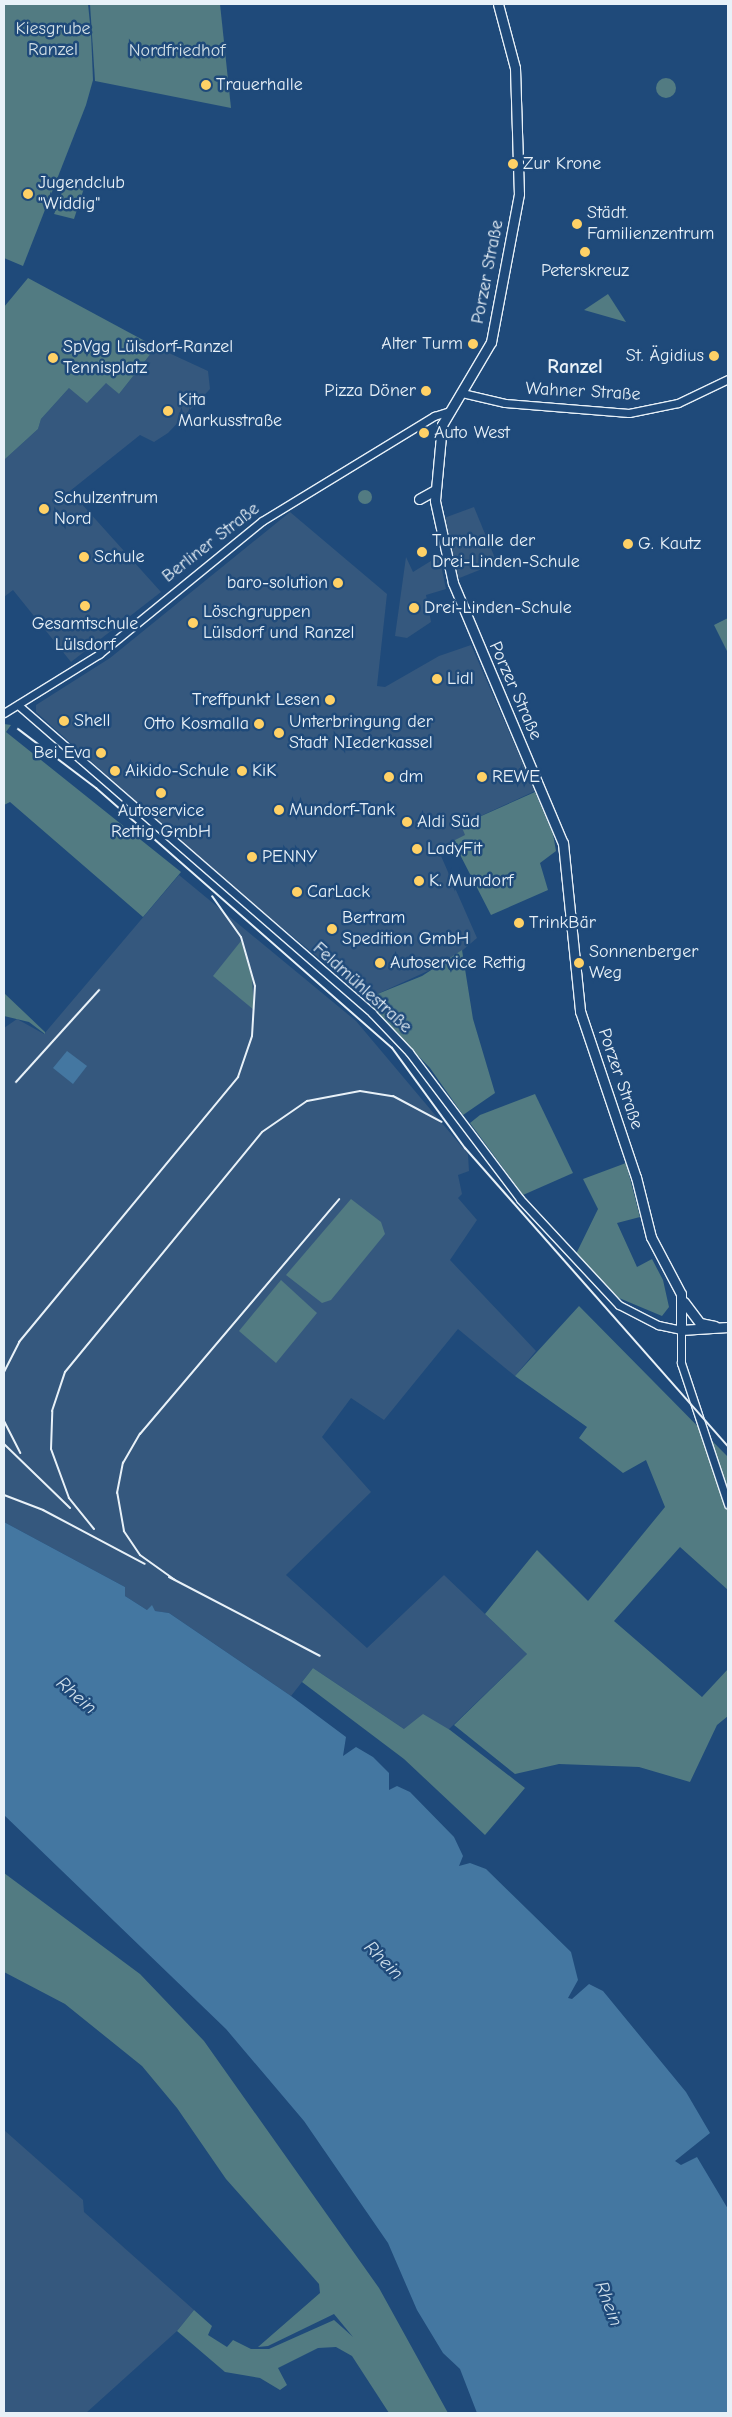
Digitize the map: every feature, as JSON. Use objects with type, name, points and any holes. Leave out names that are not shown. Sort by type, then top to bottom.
[{"type":"main road","name":"Porzer Straße","points":[[498,4],[515,68],[519,194],[491,342],[462,393],[447,412],[440,433],[435,490],[453,582],[560,836],[586,1032],[636,1177],[652,1237],[683,1299],[700,1323],[728,1327]]},
{"type":"main road","points":[[419,499],[435,490]]},
{"type":"main road","points":[[683,1299],[681,1330],[728,1327]]},
{"type":"street","name":"Wahner Straße","points":[[462,393],[505,403],[629,413],[678,403],[728,380]]},
{"type":"street","name":"Berliner Straße","points":[[4,713],[99,654],[262,521],[434,416],[447,412]]},
{"type":"street","name":"Feldmühlestraße","points":[[18,705],[372,1013],[409,1052],[520,1199],[619,1304],[658,1325],[681,1330]]},
{"type":"street","points":[[681,1330],[678,1345],[684,1376],[728,1504]]},
{"type":"shaded area","name":"Schulzentrum Nord","points":[[156,347],[208,371],[210,389],[168,433],[154,442],[140,435],[70,491],[161,592],[71,662],[13,590],[4,597],[4,460],[38,429],[41,419],[69,388],[106,382],[119,394]]},
{"type":"shaded area","name":"Drei-Linden-Schule","points":[[474,507],[497,563],[457,579],[444,518]]},
{"type":"shaded area","points":[[290,512],[387,594],[377,686],[385,687],[439,656],[471,645],[535,791],[461,825],[466,835],[454,841],[457,849],[441,856],[477,938],[450,961],[375,995],[371,1001],[216,873],[36,712],[36,705],[110,658]]},
{"type":"shaded area","name":"Drei-Linden-Schule","points":[[439,556],[446,589],[426,595],[431,622],[407,638],[395,636],[406,557],[413,572]]},
{"type":"shaded area","points":[[179,875],[356,1021],[468,1154],[469,1171],[458,1175],[462,1194],[458,1198],[477,1220],[450,1260],[536,1351],[515,1376],[458,1329],[384,1420],[351,1398],[322,1437],[371,1492],[286,1575],[367,1648],[444,1575],[527,1654],[447,1731],[404,1729],[313,1668],[291,1696],[169,1613],[147,1610],[125,1596],[125,1587],[4,1522],[4,1028],[17,1019],[44,1034]]},
{"type":"shaded area","points":[[4,2130],[83,2200],[84,2212],[194,2310],[177,2331],[86,2413],[4,2413]]},
{"type":"green space","name":"Kiesgrube Ranzel","points":[[4,4],[88,4],[91,33],[93,80],[86,105],[23,266],[4,258]]},
{"type":"green space","name":"Nordfriedhof","points":[[90,4],[220,4],[231,108],[95,81]]},
{"type":"green space","points":[[666,78],[673,81],[676,88],[673,95],[666,98],[659,95],[656,88],[659,81]]},
{"type":"green space","points":[[66,181],[85,185],[74,219],[54,214]]},
{"type":"green space","points":[[28,278],[156,347],[119,394],[106,383],[87,403],[69,388],[41,419],[38,429],[4,460],[4,307]]},
{"type":"green space","points":[[608,294],[626,322],[584,310]]},
{"type":"green space","points":[[362,490],[368,490],[372,497],[368,504],[362,504],[358,500],[358,494]]},
{"type":"green space","points":[[728,618],[728,653],[714,625]]},
{"type":"green space","points":[[4,724],[11,725],[6,732],[181,872],[143,917],[10,802],[4,805]]},
{"type":"green space","points":[[535,792],[553,834],[556,851],[540,863],[548,890],[491,915],[453,841],[465,835],[461,825]]},
{"type":"green space","points":[[241,941],[252,979],[254,1010],[213,976]]},
{"type":"green space","points":[[462,950],[473,1019],[495,1093],[463,1115],[430,1068],[371,1007],[375,995],[422,976]]},
{"type":"green space","points":[[4,993],[45,1034],[29,1022],[4,1016]]},
{"type":"green space","points":[[535,1094],[573,1173],[523,1195],[470,1123],[480,1115]]},
{"type":"green space","points":[[626,1163],[640,1217],[617,1223],[637,1267],[652,1259],[663,1280],[669,1307],[662,1316],[619,1298],[576,1254],[598,1209],[583,1179]]},
{"type":"green space","points":[[351,1199],[381,1222],[385,1234],[331,1300],[322,1303],[286,1275]]},
{"type":"green space","points":[[281,1280],[317,1313],[276,1363],[239,1331]]},
{"type":"green space","points":[[579,1306],[728,1457],[728,1590],[680,1547],[614,1621],[702,1697],[728,1669],[728,1716],[717,1725],[690,1782],[639,1767],[559,1764],[515,1774],[454,1725],[527,1654],[485,1614],[537,1550],[588,1601],[665,1507],[646,1460],[623,1473],[579,1438],[587,1427],[515,1376]]},
{"type":"green space","points":[[313,1668],[404,1729],[423,1714],[450,1730],[525,1788],[485,1835],[404,1759],[302,1682]]},
{"type":"green space","points":[[4,1873],[140,1974],[204,2041],[379,2288],[448,2413],[389,2413],[352,2356],[336,2347],[318,2348],[278,2368],[287,2385],[280,2390],[260,2378],[225,2372],[177,2331],[194,2310],[212,2326],[208,2335],[227,2347],[233,2340],[251,2349],[269,2349],[334,2320],[353,2337],[334,2314],[268,2346],[258,2347],[320,2293],[319,2284],[226,2179],[177,2108],[142,2066],[65,2004],[4,1972]]},
{"type":"water","points":[[67,1051],[87,1066],[73,1084],[53,1068]]},
{"type":"water","name":"Rhein","points":[[4,1522],[125,1587],[125,1596],[147,1610],[152,1605],[155,1611],[169,1613],[291,1696],[346,1737],[343,1756],[356,1747],[373,1757],[389,1773],[389,1790],[397,1786],[410,1792],[454,1837],[463,1856],[459,1866],[470,1863],[486,1869],[571,1952],[578,1980],[568,1998],[572,1999],[589,1984],[603,1991],[686,2092],[710,2133],[675,2161],[681,2165],[697,2157],[728,2209],[728,2413],[477,2413],[460,2369],[443,2353],[417,2310],[388,2243],[304,2121],[226,2029],[4,1815]]},
{"type":"railway","points":[[18,729],[96,788],[392,1048],[465,1148],[728,1446]]},
{"type":"railway","points":[[4,1372],[19,1342],[238,1077],[252,1036],[255,986],[241,937],[212,896]]},
{"type":"railway","points":[[16,1082],[99,990]]},
{"type":"railway","points":[[94,1529],[69,1498],[51,1449],[52,1411],[65,1372],[262,1132],[307,1101],[360,1091],[393,1096],[442,1122]]},
{"type":"railway","points":[[175,1580],[140,1555],[124,1531],[117,1493],[123,1463],[140,1434],[339,1199]]},
{"type":"railway","points":[[4,1421],[20,1453]]},
{"type":"railway","points":[[4,1444],[70,1508]]},
{"type":"railway","points":[[4,1495],[43,1510],[145,1564]]},
{"type":"railway","points":[[169,1577],[320,1656]]},
{"type":"place","name":"Trauerhalle","points":[[206,85]]},
{"type":"place","name":"Zur Krone","points":[[513,164]]},
{"type":"place","name":"Jugendclub \"Widdig\"","points":[[28,194]]},
{"type":"place","name":"Städt. Familienzentrum","points":[[577,224]]},
{"type":"place","name":"Peterskreuz","points":[[585,252]]},
{"type":"place","name":"Alter Turm","points":[[473,344]]},
{"type":"place","name":"St. Ägidius","points":[[714,356]]},
{"type":"place","name":"SpVgg Lülsdorf-Ranzel Tennisplatz","points":[[53,358]]},
{"type":"place","name":"Pizza Döner","points":[[426,391]]},
{"type":"place","name":"Kita Markusstraße","points":[[168,411]]},
{"type":"place","name":"Auto West","points":[[424,433]]},
{"type":"place","name":"Schulzentrum Nord","points":[[44,509]]},
{"type":"place","name":"G. Kautz","points":[[628,544]]},
{"type":"place","name":"Turnhalle der Drei-Linden-Schule","points":[[422,552]]},
{"type":"place","name":"Schule","points":[[84,557]]},
{"type":"place","name":"baro-solution","points":[[338,583]]},
{"type":"place","name":"Gesamtschule Lülsdorf","points":[[85,606]]},
{"type":"place","name":"Drei-Linden-Schule","points":[[414,608]]},
{"type":"place","name":"Löschgruppen Lülsdorf und Ranzel","points":[[193,623]]},
{"type":"place","name":"Lidl","points":[[437,679]]},
{"type":"place","name":"Treffpunkt Lesen","points":[[330,700]]},
{"type":"place","name":"Shell","points":[[64,721]]},
{"type":"place","name":"Otto Kosmalla","points":[[259,724]]},
{"type":"place","name":"Unterbringung der Stadt NIederkassel","points":[[279,733]]},
{"type":"place","name":"Bei Eva","points":[[101,753]]},
{"type":"place","name":"Aikido-Schule","points":[[115,771]]},
{"type":"place","name":"KiK","points":[[242,771]]},
{"type":"place","name":"dm","points":[[389,777]]},
{"type":"place","name":"REWE","points":[[482,777]]},
{"type":"place","name":"Autoservice Rettig GmbH","points":[[161,793]]},
{"type":"place","name":"Mundorf-Tank","points":[[279,810]]},
{"type":"place","name":"Aldi Süd","points":[[407,822]]},
{"type":"place","name":"LadyFit","points":[[417,849]]},
{"type":"place","name":"PENNY","points":[[252,857]]},
{"type":"place","name":"K. Mundorf","points":[[419,881]]},
{"type":"place","name":"CarLack","points":[[297,892]]},
{"type":"place","name":"TrinkBär","points":[[519,923]]},
{"type":"place","name":"Bertram Spedition GmbH","points":[[332,929]]},
{"type":"place","name":"Autoservice Rettig","points":[[380,963]]},
{"type":"place","name":"Sonnenberger Weg","points":[[579,963]]},
{"type":"district","name":"Ranzel","points":[[575,366]]}]
